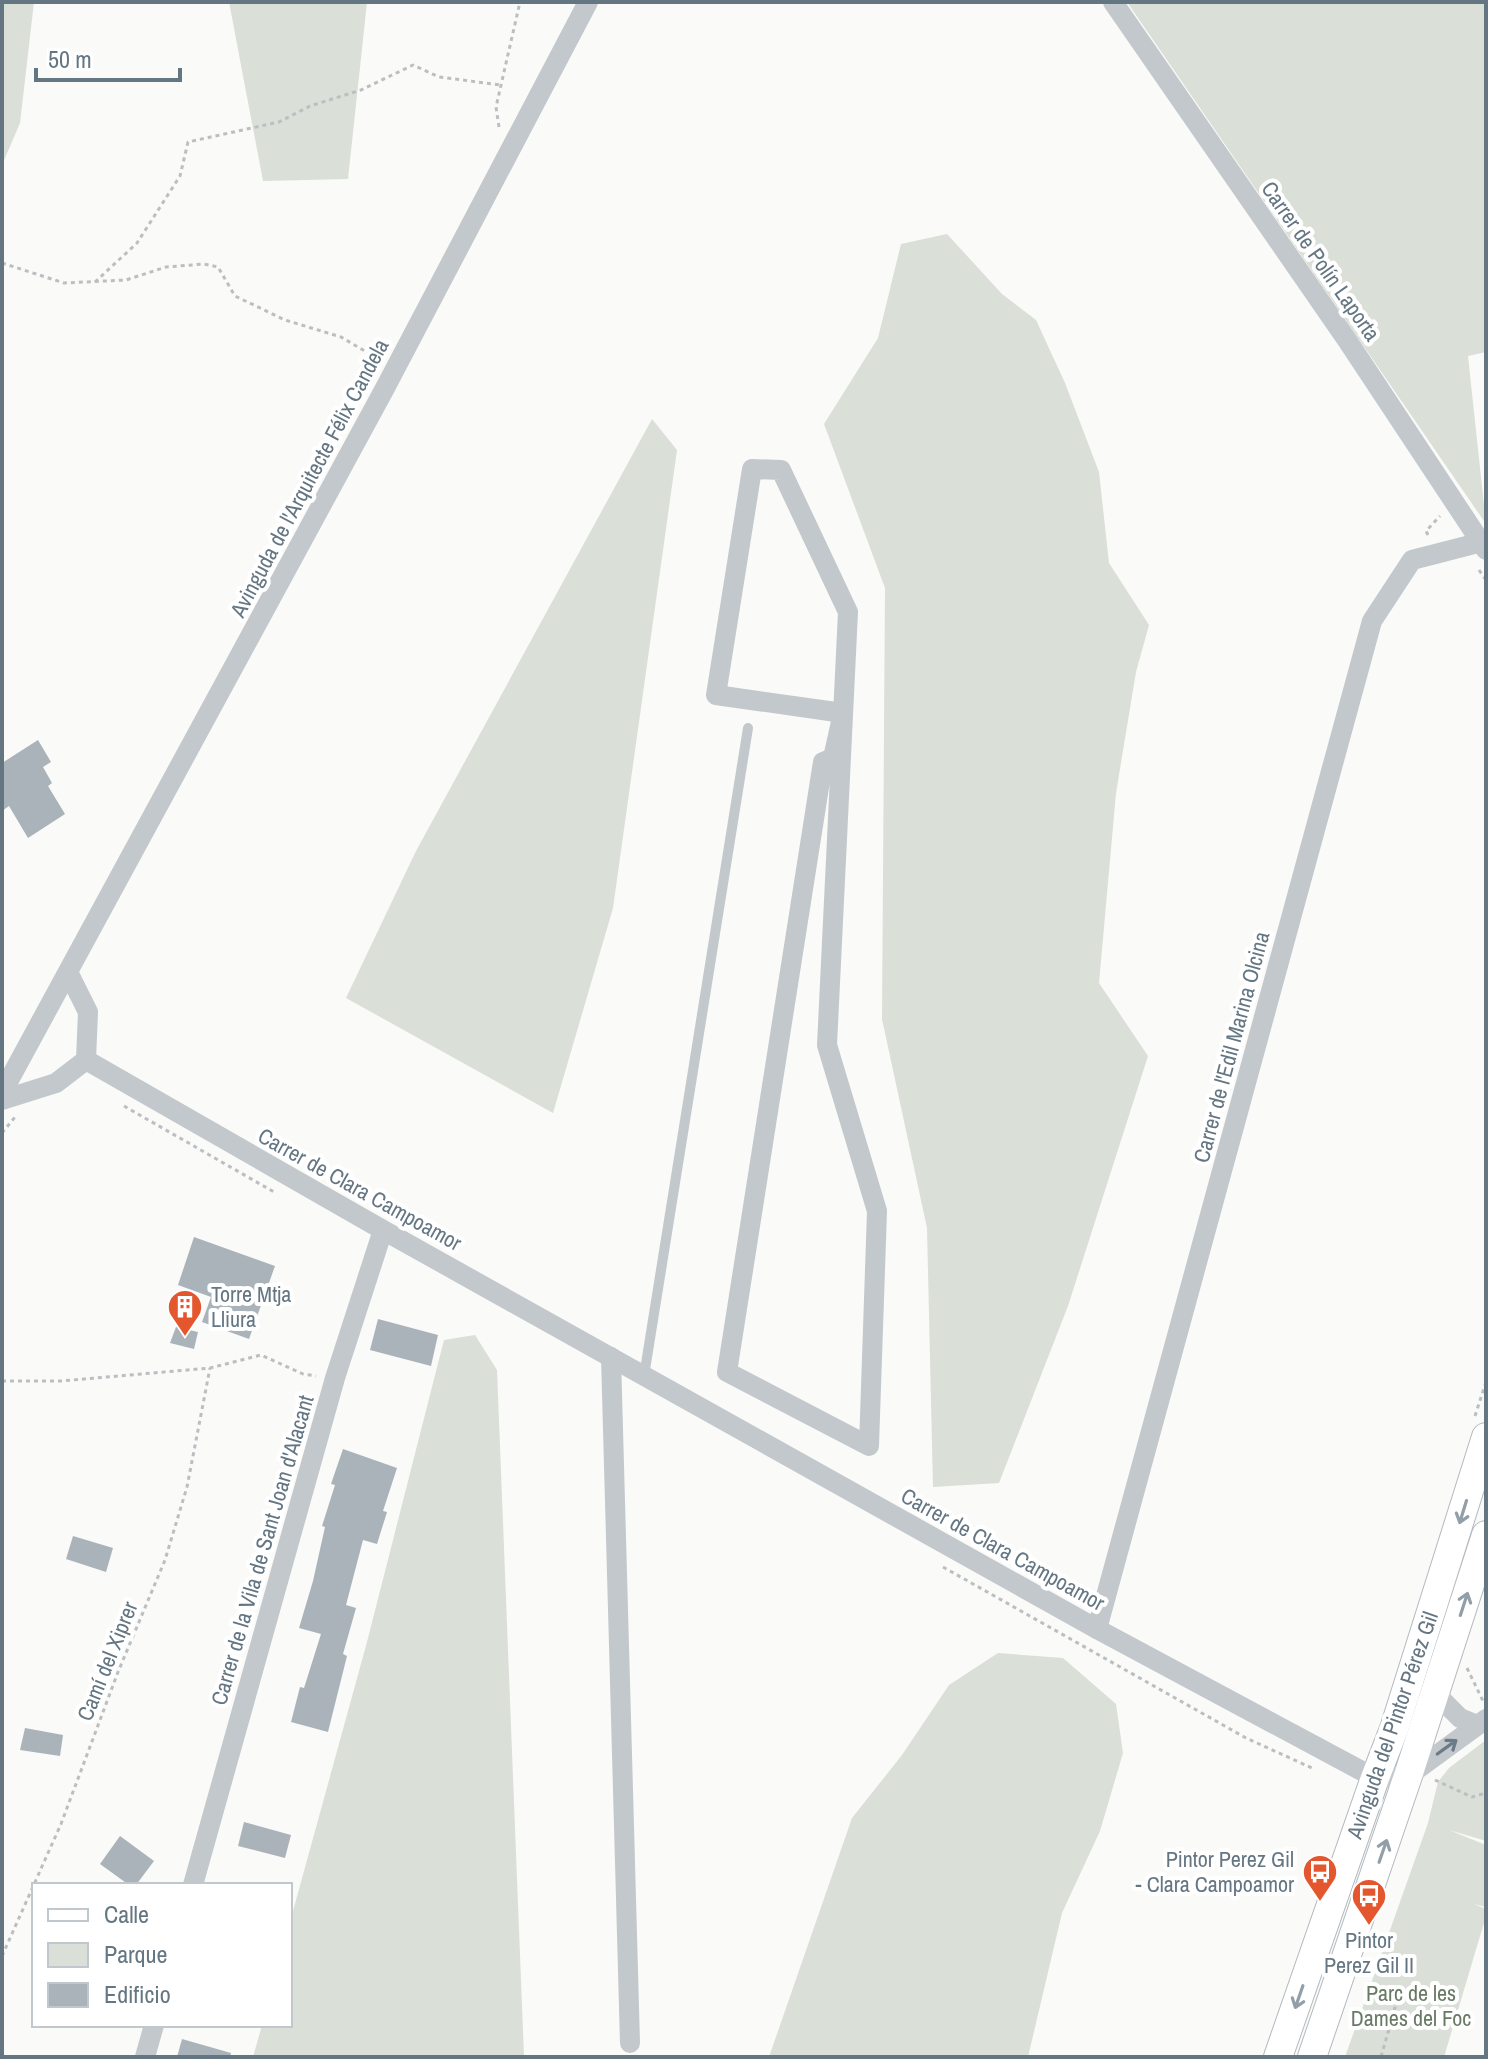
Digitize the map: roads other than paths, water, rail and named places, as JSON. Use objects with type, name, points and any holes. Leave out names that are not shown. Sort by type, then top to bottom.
[{"type":"main road","name":"Avinguda del Pintor Pérez Gil","points":[[1278,2057],[1394,1729],[1486,1437]]},
{"type":"main road","name":"Avinguda del Pintor Pérez Gil","points":[[1312,2057],[1419,1776],[1435,1693],[1486,1535]]},
{"type":"street","name":"Avinguda de l'Arquitecte Félix Candela","points":[[2,1093],[384,390],[588,2]]},
{"type":"street","name":"Carrer de Polín Laporta","points":[[1113,2],[1347,340],[1482,550]]},
{"type":"street","points":[[752,469],[781,470],[848,612],[827,1045],[877,1211],[869,1446],[727,1372],[823,762],[833,758],[843,713],[716,695],[752,469]]},
{"type":"street","name":"Carrer de l'Edil Marina Olcina","points":[[1097,1629],[1372,621],[1412,560],[1482,550]]},
{"type":"street","points":[[2,1100],[56,1083],[86,1060],[88,1012],[69,974]]},
{"type":"street","name":"Carrer de Clara Campoamor","points":[[86,1060],[383,1230],[1097,1629],[1375,1778]]},
{"type":"street","name":"Carrer de la Vila de Sant Joan d'Alacant","points":[[194,1883],[335,1378],[383,1230]]},
{"type":"street","points":[[611,1357],[630,2043]]},
{"type":"street","points":[[1435,1693],[1460,1718],[1482,1722]]},
{"type":"street","points":[[1375,1778],[1419,1776],[1482,1722]]},
{"type":"street","points":[[145,2057],[153,2027]]},
{"type":"lane","points":[[644,1376],[748,728]]},
{"type":"place","name":"Torre Mtja Lliura","points":[[185,1338]]},
{"type":"place","name":"Pintor Perez Gil - Clara Campoamor","points":[[1320,1903]]},
{"type":"place","name":"Pintor Perez Gil II","points":[[1369,1927]]},
{"type":"park label","name":"Parc de les Dames del Foc","points":[[1411,2006]]}]
